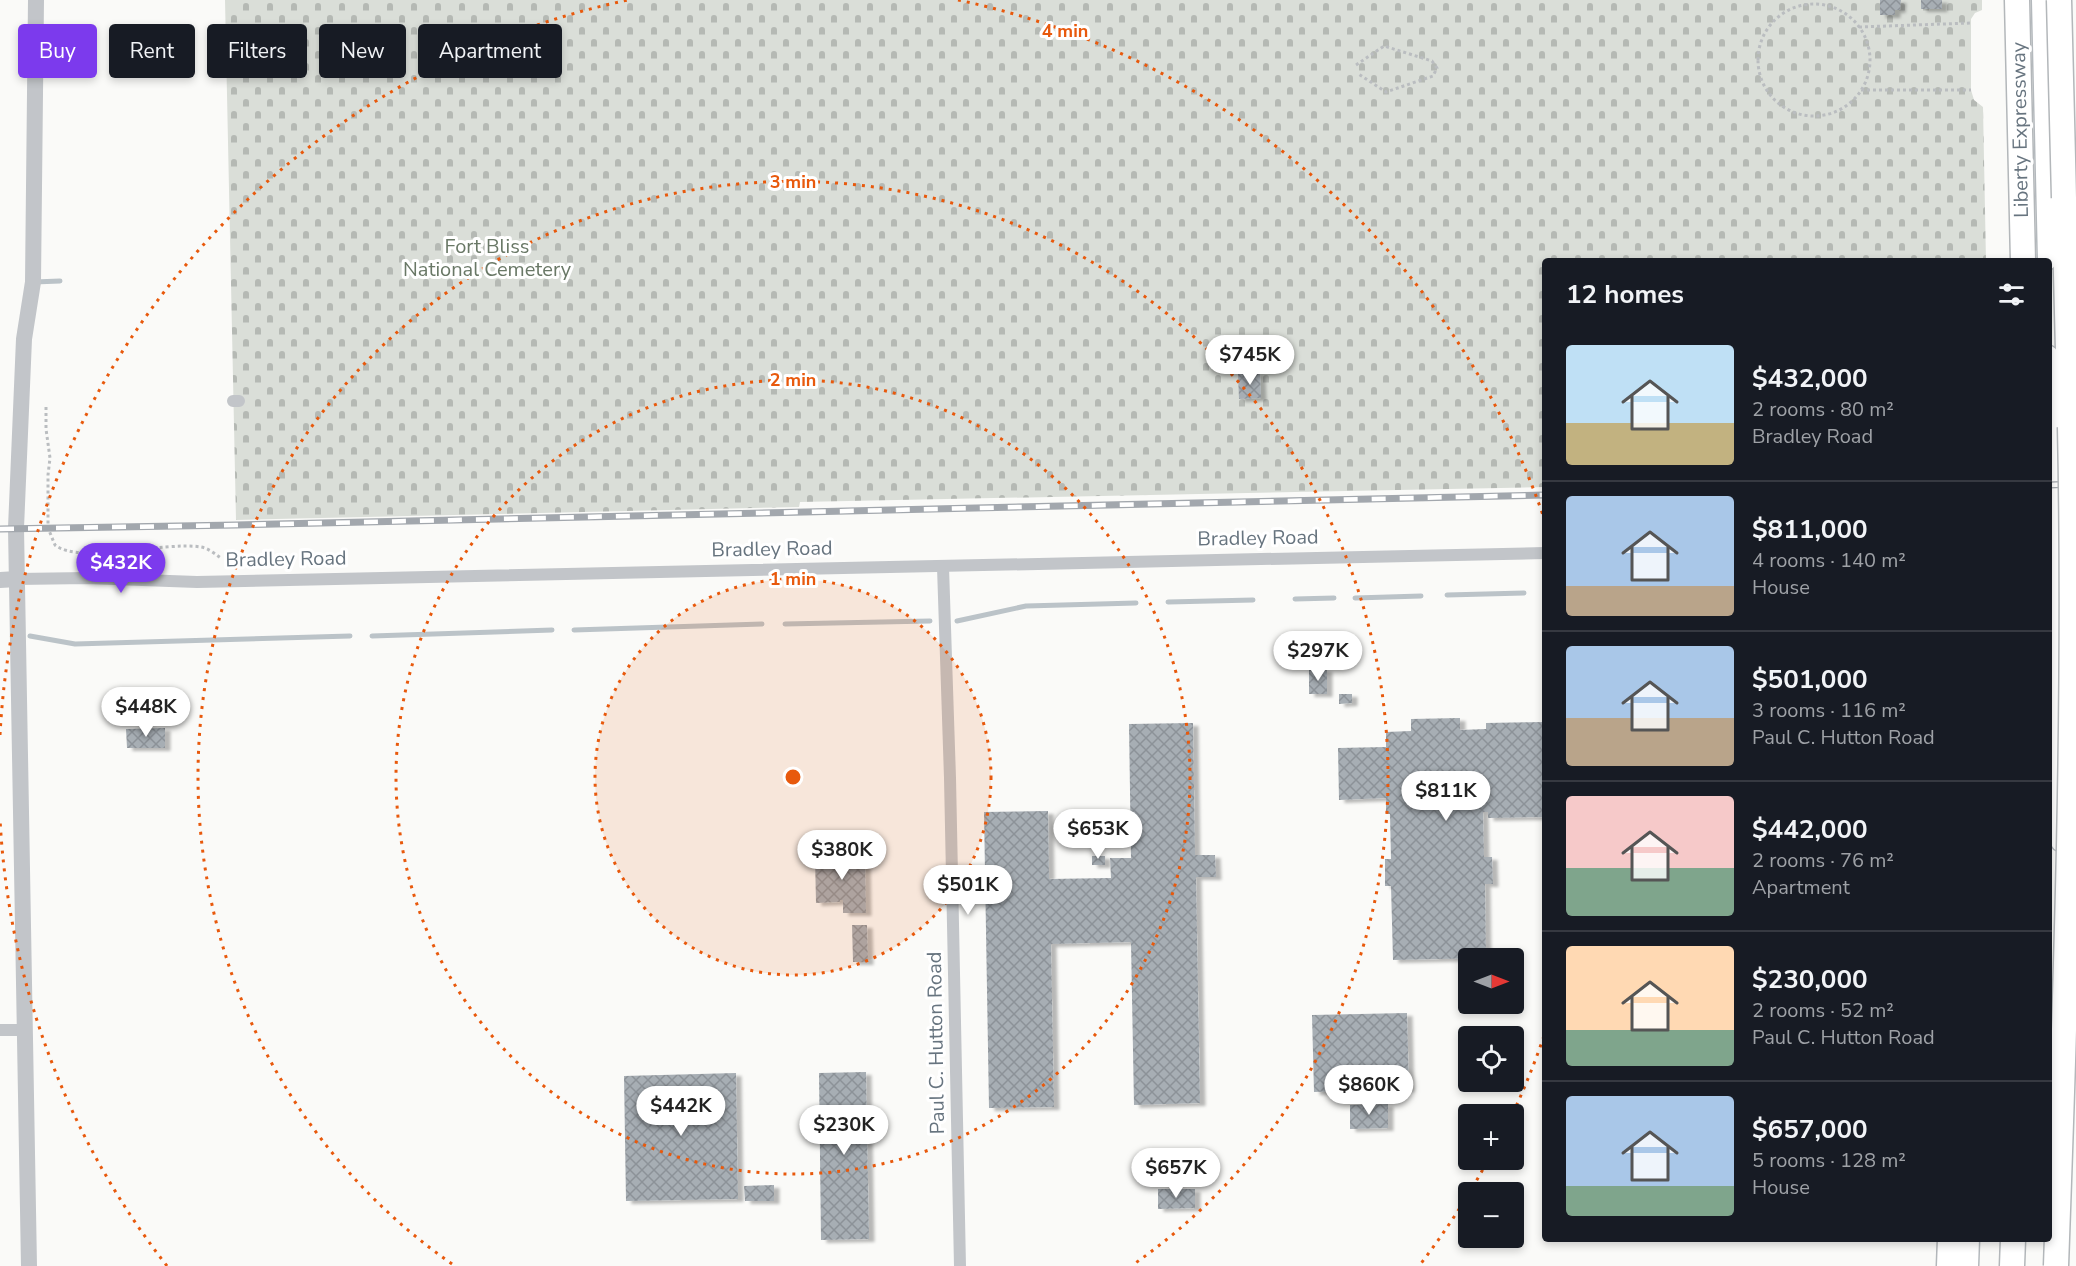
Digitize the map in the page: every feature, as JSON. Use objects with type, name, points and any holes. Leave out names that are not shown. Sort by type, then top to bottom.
[{"type":"highway","name":"Liberty Expressway","points":[[2017,0],[2023,258]]},
{"type":"highway","points":[[2056,1266],[2064,1041],[2073,638],[2073,438],[2059,0]]},
{"type":"highway","points":[[1948,1266],[1950,1242]]},
{"type":"highway","points":[[2012,1266],[2013,1242]]},
{"type":"main road","points":[[2041,0],[2047,258]]},
{"type":"main road","points":[[2052,732],[2063,881],[2076,977]]},
{"type":"main road","points":[[1969,1266],[1970,1242]]},
{"type":"street","points":[[29,1266],[16,528],[24,339],[33,282],[36,0]]},
{"type":"street","name":"Bradley Road","points":[[0,580],[87,578],[208,582],[1542,553]]},
{"type":"street","name":"Paul C. Hutton Road","points":[[943,567],[950,768],[960,1266]]},
{"type":"street","points":[[0,1030],[24,1030]]},
{"type":"path","points":[[1813,3],[1831,6],[1847,14],[1859,27],[1867,42],[1870,64],[1861,90],[1849,104],[1834,112],[1817,116],[1798,114],[1782,106],[1768,93],[1760,77],[1759,45],[1767,29],[1779,15],[1795,7],[1813,3]]},
{"type":"path","points":[[1859,27],[1971,23]]},
{"type":"path","points":[[1356,64],[1382,48],[1388,47],[1432,61],[1437,68],[1433,76],[1386,92],[1357,74]]},
{"type":"path","points":[[1861,90],[1971,90]]},
{"type":"path","points":[[46,408],[50,458],[48,528],[55,545],[68,552],[119,552],[158,547],[202,547],[221,558]]},
{"type":"green space","name":"Fort Bliss National Cemetery","points":[[225,0],[1982,0],[1982,10],[1975,13],[1971,19],[1971,90],[1974,100],[1983,107],[1986,258],[1542,258],[1542,487],[800,502],[799,507],[236,520],[227,78],[307,78],[307,24],[226,24]]},
{"type":"building","points":[[1880,0],[1901,0],[1900,10],[1895,10],[1895,15],[1880,15]]},
{"type":"building","points":[[1921,0],[1942,0],[1942,9],[1921,9]]},
{"type":"building","points":[[1260,373],[1261,398],[1239,399],[1238,374]]},
{"type":"building","points":[[1309,669],[1327,669],[1327,694],[1309,694]]},
{"type":"building","points":[[1339,694],[1352,694],[1352,703],[1339,704]]},
{"type":"building","points":[[1460,718],[1460,730],[1486,729],[1486,723],[1542,722],[1542,817],[1488,818],[1488,812],[1483,812],[1484,857],[1492,857],[1493,884],[1485,884],[1486,948],[1458,948],[1458,959],[1393,960],[1391,886],[1385,886],[1385,859],[1391,859],[1390,814],[1386,814],[1386,798],[1339,800],[1338,748],[1386,747],[1386,732],[1411,731],[1411,719]]},
{"type":"building","points":[[1193,723],[1195,855],[1215,855],[1216,877],[1196,877],[1200,1103],[1134,1105],[1131,942],[1051,944],[1054,1107],[989,1108],[984,812],[1048,811],[1049,879],[1111,878],[1110,858],[1131,858],[1129,724]]},
{"type":"building","points":[[165,728],[165,748],[127,748],[126,729]]},
{"type":"building","points":[[821,851],[826,851],[826,857],[839,856],[840,879],[842,879],[841,853],[865,853],[866,913],[843,913],[843,900],[816,903],[815,857],[821,857]]},
{"type":"building","points":[[1092,856],[1105,856],[1105,865],[1092,865]]},
{"type":"building","points":[[852,925],[867,925],[868,962],[853,962]]},
{"type":"building","points":[[1407,1013],[1409,1089],[1314,1092],[1312,1015]]},
{"type":"building","points":[[866,1072],[869,1239],[821,1240],[819,1073]]},
{"type":"building","points":[[736,1073],[738,1199],[626,1201],[624,1076]]},
{"type":"building","points":[[1388,1104],[1388,1128],[1350,1129],[1350,1105]]},
{"type":"building","points":[[774,1185],[774,1201],[745,1201],[744,1186]]},
{"type":"building","points":[[1158,1189],[1195,1189],[1195,1208],[1158,1209]]},
{"type":"waterway","points":[[34,282],[60,281]]},
{"type":"waterway","points":[[1447,595],[1524,593]]},
{"type":"waterway","points":[[1355,598],[1421,596]]},
{"type":"waterway","points":[[1295,599],[1334,598]]},
{"type":"waterway","points":[[1168,602],[1253,600]]},
{"type":"waterway","points":[[957,621],[1026,606],[1136,603]]},
{"type":"waterway","points":[[785,624],[930,621]]},
{"type":"waterway","points":[[574,630],[762,624]]},
{"type":"waterway","points":[[372,636],[552,630]]},
{"type":"waterway","points":[[30,636],[75,644],[350,636]]},
{"type":"railway","points":[[2052,485],[2076,484]]},
{"type":"railway","points":[[0,529],[1542,495]]}]
